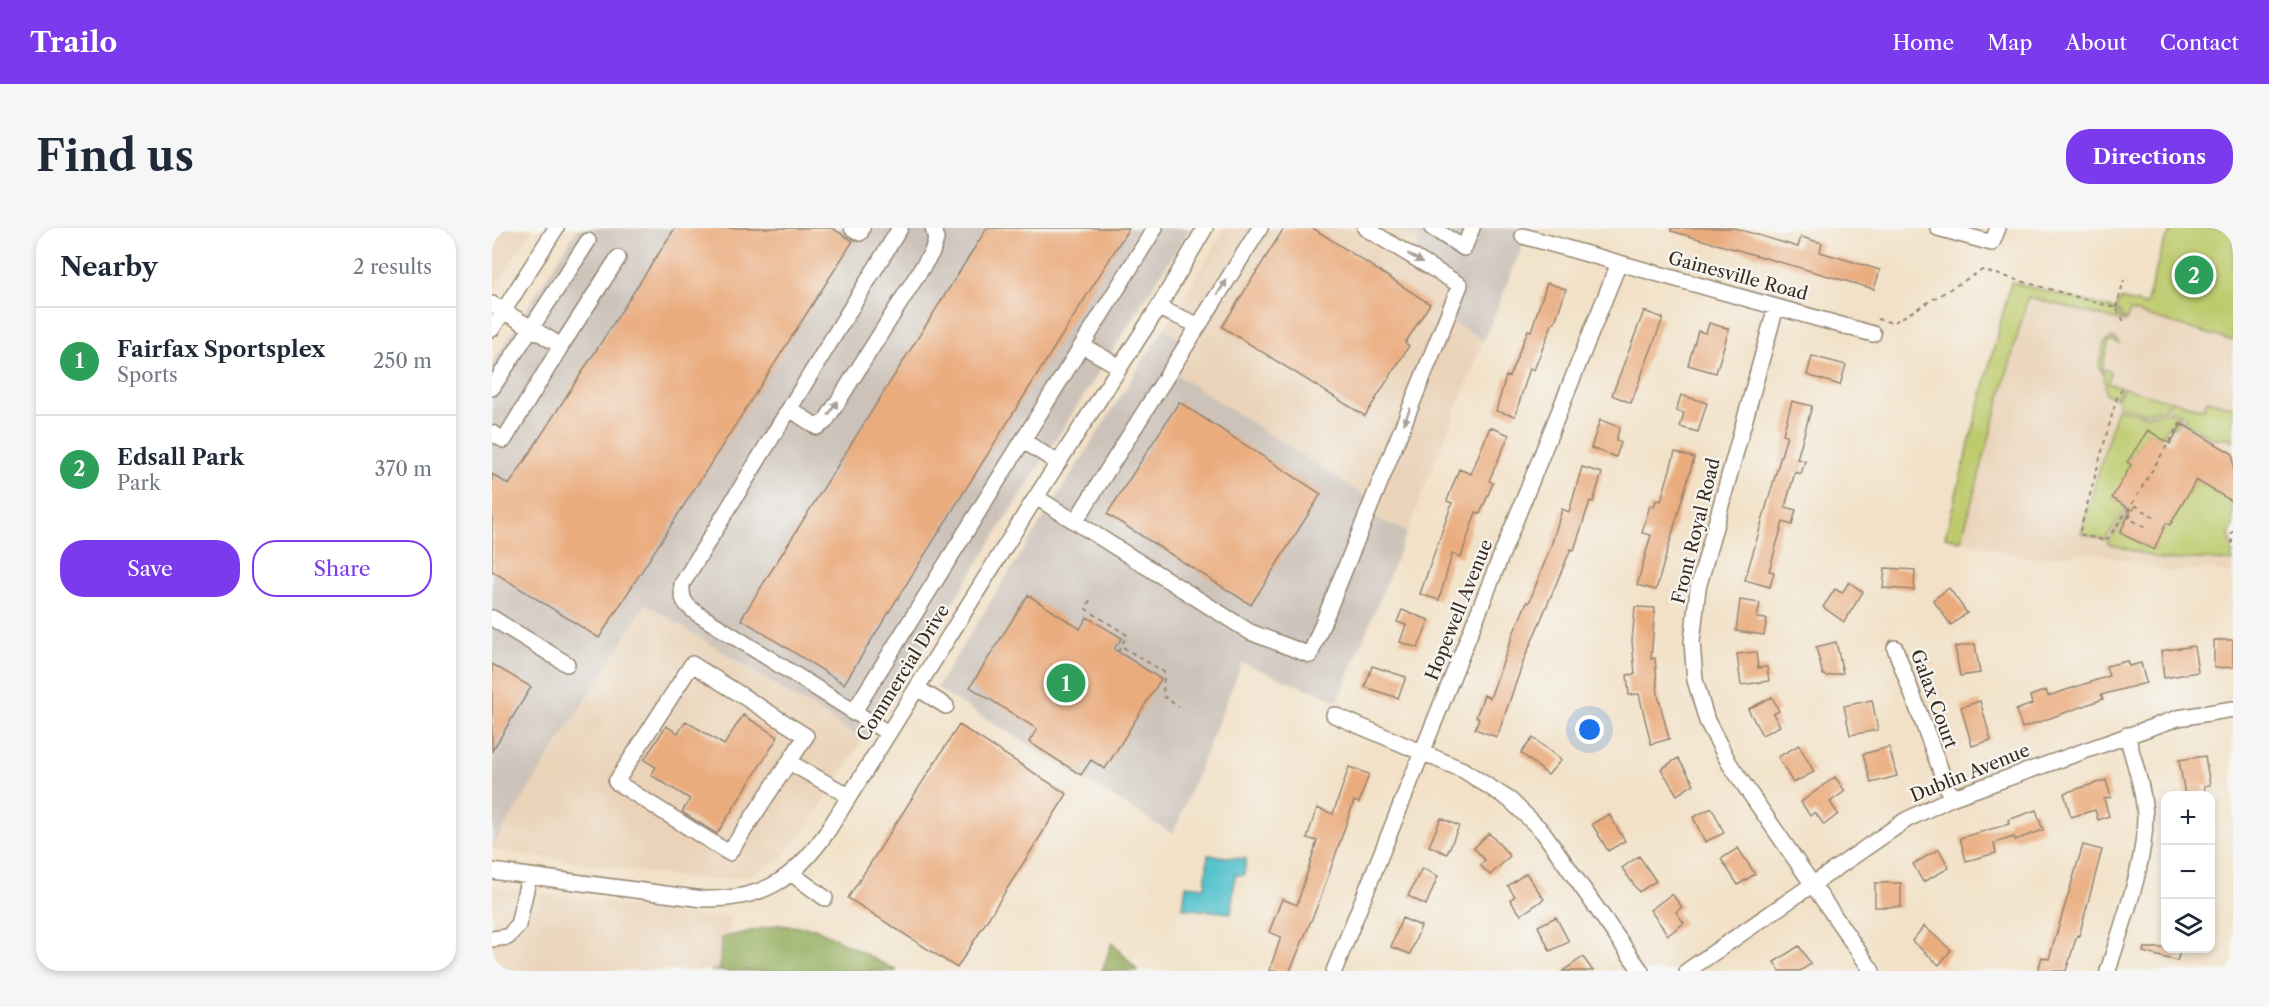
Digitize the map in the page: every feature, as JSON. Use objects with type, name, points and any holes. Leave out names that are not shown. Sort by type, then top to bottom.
[{"type":"street","points":[[492,329],[498,307],[556,228]]},
{"type":"street","points":[[852,228],[860,233],[862,228]]},
{"type":"street","points":[[888,733],[698,614],[684,604],[681,595],[682,584],[900,228]]},
{"type":"street","points":[[790,409],[817,427],[825,422],[932,252],[936,239],[933,228]]},
{"type":"street","points":[[853,713],[1155,228]]},
{"type":"street","name":"Commercial Drive","points":[[492,871],[703,899],[754,894],[792,874],[813,852],[849,796],[1036,497],[1158,308],[1205,228]]},
{"type":"street","points":[[1075,522],[1260,228]]},
{"type":"street","points":[[1036,497],[1250,632],[1310,655],[1460,285],[1365,228]]},
{"type":"street","points":[[1432,228],[1464,248],[1472,228]]},
{"type":"street","points":[[1938,228],[1992,243],[1998,228]]},
{"type":"street","name":"Gainesville Road","points":[[1523,236],[1873,334]]},
{"type":"street","points":[[492,388],[588,241]]},
{"type":"street","points":[[492,433],[504,440],[618,258]]},
{"type":"street","name":"Hopewell Avenue","points":[[1334,971],[1619,263]]},
{"type":"street","points":[[498,307],[561,346]]},
{"type":"street","name":"Front Royal Road","points":[[1776,307],[1698,588],[1693,622],[1693,658],[1701,703],[1718,745],[1872,971]]},
{"type":"street","points":[[1158,308],[1194,331]]},
{"type":"street","points":[[1083,346],[1120,367]]},
{"type":"street","points":[[1024,441],[1058,463]]},
{"type":"street","points":[[492,618],[567,664]]},
{"type":"street","name":"Galax Court","points":[[1895,648],[1951,798]]},
{"type":"street","points":[[692,664],[806,736],[789,762],[729,853],[616,782],[692,664]]},
{"type":"street","points":[[917,688],[946,706]]},
{"type":"street","name":"Dublin Avenue","points":[[1687,971],[1906,820],[1951,798],[2178,718],[2233,709]]},
{"type":"street","points":[[1334,715],[1486,783],[1510,800],[1530,818],[1560,855],[1641,971]]},
{"type":"street","points":[[2108,971],[2137,872],[2144,838],[2143,798],[2127,735]]},
{"type":"street","points":[[789,762],[849,796]]},
{"type":"street","points":[[792,874],[825,898]]},
{"type":"street","points":[[492,939],[508,937],[518,925],[529,876]]},
{"type":"path","points":[[1873,334],[1876,319],[1893,323],[1982,270],[2116,308],[2125,323]]},
{"type":"path","points":[[2116,308],[2124,280]]},
{"type":"path","points":[[2122,389],[2117,397],[2079,534],[2106,541],[2134,505],[2181,422]]},
{"type":"path","points":[[2134,505],[2157,519]]},
{"type":"path","points":[[2134,505],[2129,518],[2147,528]]},
{"type":"path","points":[[2233,531],[2231,534],[2233,549]]},
{"type":"path","points":[[1090,600],[1086,609],[1127,635],[1118,652]]},
{"type":"path","points":[[1102,625],[1105,621]]},
{"type":"path","points":[[1121,646],[1164,672],[1163,696],[1179,707]]},
{"type":"shaded area","points":[[492,228],[533,228],[492,293]]},
{"type":"shaded area","points":[[578,228],[1190,228],[865,741],[646,604],[492,847],[492,364]]},
{"type":"shaded area","points":[[1223,228],[1395,228],[1420,243],[1409,266],[1448,291],[1439,316],[1484,340],[1407,532],[1367,514],[1372,500],[1174,373],[1189,345],[1164,328],[1220,238]]},
{"type":"shaded area","points":[[1395,228],[1530,228],[1484,340],[1439,316],[1448,291],[1409,266],[1420,243]]},
{"type":"shaded area","points":[[2011,282],[2114,309],[2120,299],[2233,327],[2233,574],[2209,569],[2170,572],[2094,552],[2029,558],[1945,537]]},
{"type":"shaded area","points":[[1164,328],[1189,345],[1174,373],[1372,500],[1367,514],[1407,532],[1338,701],[1242,663],[1173,834],[936,688]]},
{"type":"shaded area","points":[[646,604],[863,740],[803,834],[781,859],[749,876],[702,880],[492,850]]},
{"type":"shaded area","points":[[492,887],[695,916],[729,917],[731,971],[492,971]]},
{"type":"green space","points":[[2173,228],[2233,228],[2233,341],[2130,311],[2126,321],[2116,308],[2120,299],[2146,305],[2163,245]]},
{"type":"green space","points":[[2011,282],[2114,309],[2124,322],[2028,297],[1961,541],[1945,537]]},
{"type":"green space","points":[[2111,338],[2116,339],[2119,343],[2109,341],[2102,368],[2111,372],[2108,383],[2122,387],[2115,398],[2106,394],[2104,376],[2099,365],[2104,343]]},
{"type":"green space","points":[[2124,388],[2167,400],[2165,409],[2144,412],[2118,405],[2118,398]]},
{"type":"green space","points":[[2170,400],[2203,409],[2207,400],[2233,407],[2233,441],[2227,437],[2215,440],[2184,422],[2186,415],[2170,409]]},
{"type":"green space","points":[[2117,408],[2146,415],[2169,412],[2178,415],[2176,419],[2178,420],[2182,417],[2175,427],[2170,424],[2160,438],[2148,431],[2127,462],[2140,471],[2112,498],[2128,506],[2105,540],[2081,533]]},
{"type":"green space","points":[[2196,480],[2233,502],[2233,527],[2229,534],[2233,562],[2205,559],[2164,560],[2107,543],[2132,506],[2120,533],[2154,550],[2159,518],[2170,525]]},
{"type":"green space","points":[[777,925],[815,928],[897,971],[711,971],[720,970],[721,938]]},
{"type":"green space","points":[[1112,943],[1138,971],[1102,971]]},
{"type":"water","points":[[1208,855],[1246,859],[1244,875],[1235,875],[1231,913],[1183,908],[1186,885],[1205,887]]},
{"type":"building","points":[[675,228],[832,228],[853,241],[599,638],[492,571],[492,474],[509,485]]},
{"type":"building","points":[[987,228],[1129,228],[844,684],[741,619]]},
{"type":"building","points":[[1284,228],[1313,228],[1430,304],[1405,343],[1409,346],[1365,416],[1222,327]]},
{"type":"building","points":[[1671,228],[1734,228],[1798,247],[1801,237],[1822,243],[1820,252],[1880,270],[1874,289],[1671,231]]},
{"type":"building","points":[[1547,283],[1566,289],[1555,322],[1553,322],[1534,370],[1530,368],[1515,416],[1496,411],[1506,376],[1509,377],[1528,330],[1531,331]]},
{"type":"building","points":[[1644,311],[1663,318],[1631,403],[1612,395]]},
{"type":"building","points":[[1709,323],[1729,329],[1716,373],[1688,365],[1698,331],[1706,333]]},
{"type":"building","points":[[1812,356],[1846,365],[1840,385],[1807,375]]},
{"type":"building","points":[[1681,395],[1707,403],[1698,432],[1680,427],[1684,413],[1676,411]]},
{"type":"building","points":[[1792,401],[1812,406],[1797,459],[1805,461],[1801,474],[1795,472],[1785,507],[1796,510],[1792,525],[1783,522],[1769,571],[1774,572],[1770,587],[1745,580],[1787,435],[1783,434]]},
{"type":"building","points":[[1179,402],[1321,494],[1251,605],[1107,514]]},
{"type":"building","points":[[1600,420],[1620,427],[1616,440],[1621,442],[1616,457],[1591,448]]},
{"type":"building","points":[[2182,424],[2233,454],[2233,502],[2196,480],[2170,525],[2166,523],[2154,550],[2120,533],[2131,510],[2112,498],[2131,465],[2127,462],[2148,430],[2170,444]]},
{"type":"building","points":[[1490,427],[1509,435],[1489,481],[1493,483],[1480,514],[1476,512],[1461,557],[1452,554],[1439,600],[1420,594],[1452,503],[1447,501],[1459,469],[1471,474]]},
{"type":"building","points":[[1675,452],[1694,458],[1656,590],[1637,585],[1651,535],[1642,533],[1650,505],[1654,507],[1656,500],[1661,501]]},
{"type":"building","points":[[1582,467],[1602,473],[1593,502],[1590,501],[1574,550],[1571,549],[1525,657],[1497,737],[1475,729],[1479,718],[1476,717],[1484,695],[1490,698],[1513,634],[1527,602],[1529,603],[1552,543],[1562,509],[1569,512]]},
{"type":"building","points":[[1885,568],[1915,570],[1914,590],[1883,588]]},
{"type":"building","points":[[1849,582],[1863,592],[1844,622],[1823,607],[1835,589],[1842,593]]},
{"type":"building","points":[[1949,588],[1967,613],[1951,625],[1933,600]]},
{"type":"building","points":[[1028,595],[1080,629],[1087,617],[1122,638],[1114,649],[1161,679],[1105,769],[1091,760],[1081,775],[1029,742],[1037,729],[970,687]]},
{"type":"building","points":[[1740,600],[1760,603],[1757,618],[1767,619],[1764,635],[1736,631]]},
{"type":"building","points":[[1635,607],[1655,608],[1651,659],[1655,658],[1658,695],[1669,739],[1651,744],[1639,694],[1629,695],[1627,675],[1635,674],[1632,641]]},
{"type":"building","points":[[1402,610],[1429,620],[1418,648],[1400,642],[1406,625],[1397,622]]},
{"type":"building","points":[[2214,640],[2233,640],[2233,667],[2214,668]]},
{"type":"building","points":[[1836,642],[1843,673],[1823,675],[1816,647]]},
{"type":"building","points":[[1975,644],[1980,673],[1960,676],[1955,647]]},
{"type":"building","points":[[2194,646],[2198,672],[2164,678],[2161,651]]},
{"type":"building","points":[[1756,652],[1758,668],[1767,667],[1769,681],[1741,685],[1737,654]]},
{"type":"building","points":[[2127,661],[2129,666],[2141,663],[2146,683],[2101,695],[2103,699],[2022,728],[2016,710],[2032,704],[2030,696],[2046,690],[2048,696],[2109,676],[2106,666]]},
{"type":"building","points":[[492,664],[531,687],[492,751]]},
{"type":"building","points":[[1372,666],[1406,677],[1398,698],[1365,687]]},
{"type":"building","points":[[1772,697],[1779,711],[1773,714],[1780,726],[1762,735],[1748,709]]},
{"type":"building","points":[[1872,700],[1878,730],[1850,735],[1844,706]]},
{"type":"building","points":[[1980,701],[1991,740],[1972,746],[1961,707]]},
{"type":"building","points":[[743,715],[778,737],[717,834],[682,812],[690,799],[651,775],[656,767],[644,760],[666,726],[678,733],[686,721],[724,745]]},
{"type":"building","points":[[959,725],[1067,794],[957,968],[848,898]]},
{"type":"building","points":[[1533,738],[1561,760],[1548,775],[1521,753]]},
{"type":"building","points":[[1799,745],[1814,772],[1793,783],[1778,757]]},
{"type":"building","points":[[1889,747],[1897,776],[1871,783],[1863,754]]},
{"type":"building","points":[[2205,756],[2210,785],[2204,786],[2205,791],[2184,791],[2179,760]]},
{"type":"building","points":[[1678,758],[1694,784],[1677,795],[1661,769]]},
{"type":"building","points":[[1349,767],[1369,774],[1359,803],[1354,801],[1321,897],[1290,971],[1269,971],[1281,937],[1269,932],[1282,899],[1297,905],[1317,841],[1307,838],[1317,808],[1333,814]]},
{"type":"building","points":[[1835,777],[1845,791],[1830,802],[1838,814],[1824,825],[1815,812],[1810,816],[1801,802]]},
{"type":"building","points":[[2106,780],[2111,797],[2104,799],[2109,816],[2098,820],[2095,810],[2071,817],[2064,793]]},
{"type":"building","points":[[1712,808],[1724,833],[1705,842],[1693,817]]},
{"type":"building","points":[[2036,810],[2043,830],[2015,840],[2014,837],[1994,843],[1996,853],[1966,861],[1960,838],[2009,824],[2008,820]]},
{"type":"building","points":[[1609,814],[1625,841],[1608,851],[1592,824]]},
{"type":"building","points":[[1441,818],[1459,826],[1447,854],[1429,846]]},
{"type":"building","points":[[1489,833],[1510,856],[1490,875],[1480,865],[1485,860],[1474,848]]},
{"type":"building","points":[[2083,845],[2102,850],[2079,936],[2077,935],[2066,971],[2038,971],[2042,957],[2049,959]]},
{"type":"building","points":[[1738,848],[1755,874],[1738,885],[1721,859]]},
{"type":"building","points":[[1939,849],[1949,868],[1923,882],[1913,864]]},
{"type":"building","points":[[1639,856],[1656,881],[1639,892],[1622,868]]},
{"type":"building","points":[[1422,868],[1438,876],[1426,905],[1408,896]]},
{"type":"building","points":[[1526,873],[1544,899],[1521,915],[1510,900],[1515,896],[1508,886]]},
{"type":"building","points":[[1875,883],[1901,883],[1901,907],[1875,907]]},
{"type":"building","points":[[1672,894],[1682,907],[1676,912],[1684,923],[1668,935],[1650,910]]},
{"type":"building","points":[[1556,917],[1569,942],[1550,951],[1538,926]]},
{"type":"building","points":[[1402,918],[1421,926],[1410,954],[1391,947]]},
{"type":"building","points":[[1924,926],[1951,950],[1939,965],[1912,941]]},
{"type":"building","points":[[1799,946],[1811,964],[1800,971],[1780,971],[1774,962]]},
{"type":"building","points":[[2144,948],[2161,948],[2161,953],[2179,953],[2177,961],[2143,952]]},
{"type":"building","points":[[1583,957],[1593,971],[1563,971]]},
{"type":"place","name":"Edsall Park","points":[[2194,275]]},
{"type":"place","name":"Fairfax Sportsplex","points":[[1066,683]]}]
